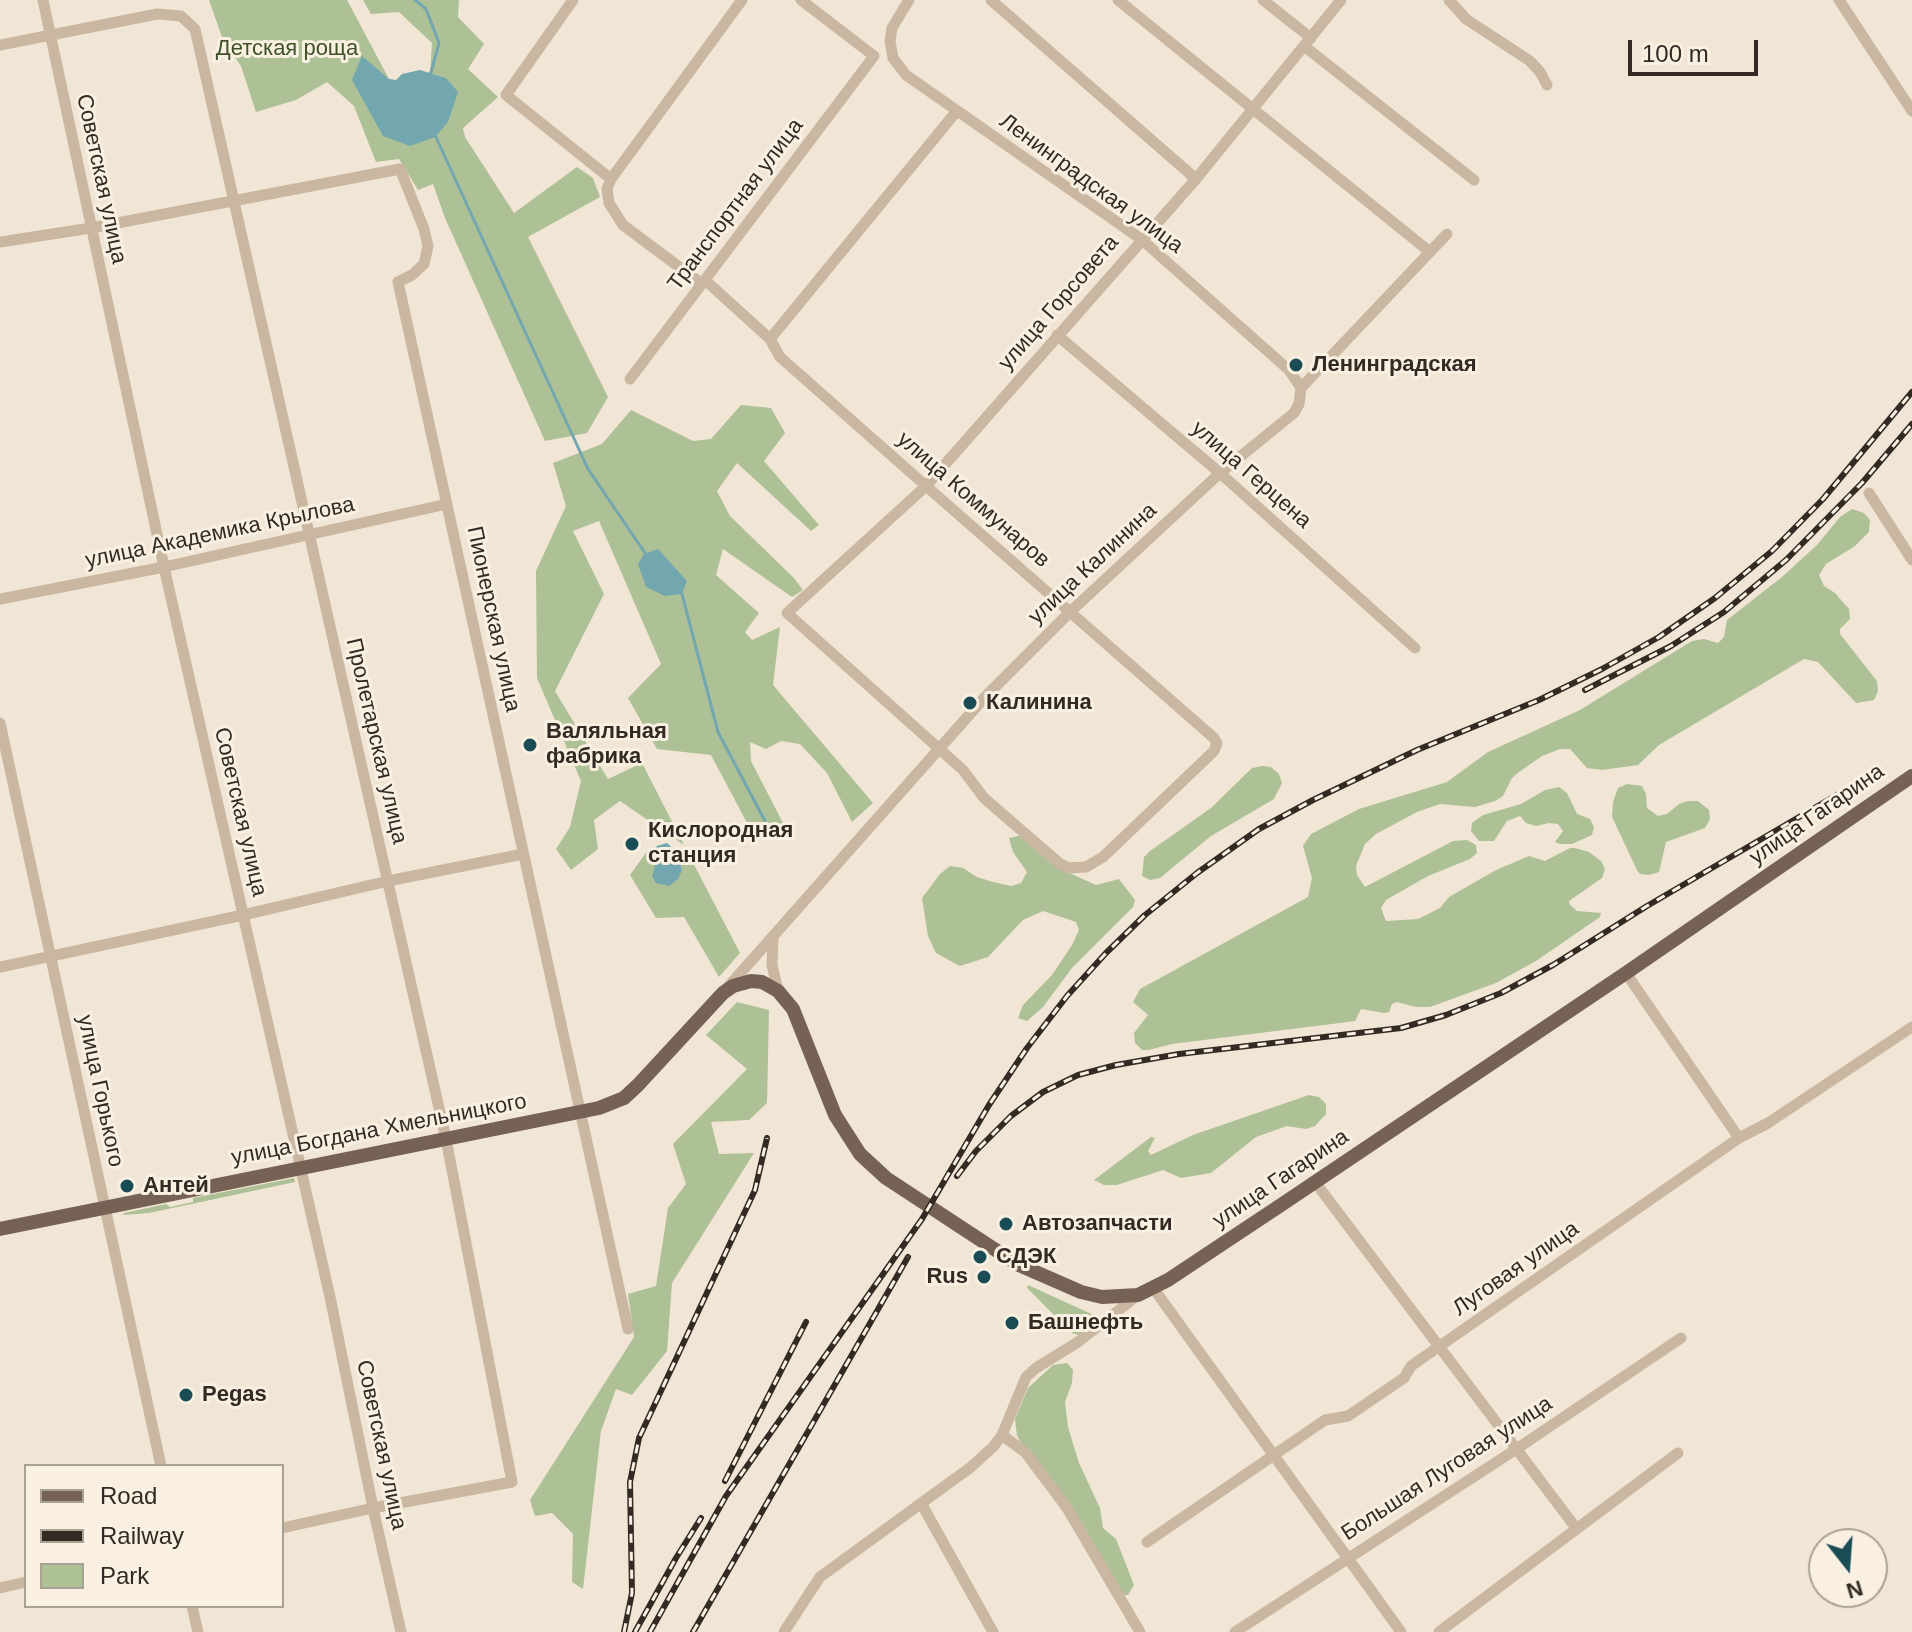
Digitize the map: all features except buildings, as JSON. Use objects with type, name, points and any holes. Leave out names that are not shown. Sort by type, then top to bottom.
[{"type":"main road","name":"улица Гагарина","points":[[778,991],[793,1009],[825,1092],[848,1138],[886,1178],[1017,1264],[1081,1292],[1102,1297],[1138,1295],[1154,1289],[1315,1182],[1912,776]]},
{"type":"main road","points":[[723,993],[733,986],[751,981],[762,982],[778,991]]},
{"type":"main road","name":"улица Богдана Хмельницкого","points":[[0,1229],[612,1104],[631,1092],[723,993]]},
{"type":"street","name":"Советская улица","points":[[43,0],[164,567],[333,1312],[401,1632]]},
{"type":"street","points":[[573,0],[506,95],[611,179],[742,0]]},
{"type":"street","points":[[801,0],[874,56],[890,50],[892,28],[909,0]]},
{"type":"street","points":[[991,0],[1196,179]]},
{"type":"street","points":[[1118,0],[1430,252]]},
{"type":"street","points":[[1263,0],[1307,42],[1474,180]]},
{"type":"street","name":"улица Горсовета","points":[[938,748],[787,613],[926,486],[1196,179],[1341,0]]},
{"type":"street","points":[[1449,0],[1466,19],[1530,61],[1547,85]]},
{"type":"street","points":[[1839,0],[1912,111]]},
{"type":"street","name":"Пролетарская улица","points":[[51,36],[157,14],[181,16],[195,29],[446,1139],[512,1482],[373,1508]]},
{"type":"street","points":[[0,45],[51,36]]},
{"type":"street","name":"Ленинградская улица","points":[[890,50],[898,67],[906,75],[1141,239],[1289,370],[1301,388]]},
{"type":"street","name":"Транспортная улица","points":[[630,379],[874,56]]},
{"type":"street","points":[[770,339],[956,112]]},
{"type":"street","name":"Пионерская улица","points":[[232,201],[400,169],[424,229],[428,246],[424,264],[398,282],[628,1329]]},
{"type":"street","name":"улица Коммунаров","points":[[611,179],[607,189],[609,203],[623,225],[704,282],[770,339],[780,357],[1214,738],[1216,747],[1103,857],[1077,869],[1059,863],[984,798],[963,770],[938,748]]},
{"type":"street","points":[[0,242],[232,201]]},
{"type":"street","name":"улица Калинина","points":[[723,993],[938,748],[1070,612],[1220,473],[1294,413],[1301,388],[1447,234]]},
{"type":"street","name":"улица Герцена","points":[[1057,335],[1220,473],[1415,648]]},
{"type":"street","points":[[1869,493],[1912,560]]},
{"type":"street","name":"улица Академика Крылова","points":[[0,599],[164,567],[447,504]]},
{"type":"street","name":"улица Горького","points":[[0,723],[161,1464]]},
{"type":"street","points":[[0,967],[523,854]]},
{"type":"street","points":[[773,936],[772,965],[778,991]]},
{"type":"street","points":[[1626,973],[1739,1138]]},
{"type":"street","name":"Луговая улица","points":[[1147,1542],[1325,1420],[1348,1416],[1404,1378],[1411,1366],[1739,1138],[1768,1123],[1912,1027]]},
{"type":"street","points":[[1315,1182],[1576,1528]]},
{"type":"street","points":[[1154,1289],[1401,1632]]},
{"type":"street","points":[[784,1632],[820,1577],[971,1467],[1002,1435],[1026,1377],[1078,1342],[1138,1295]]},
{"type":"street","name":"Большая Луговая улица","points":[[1235,1632],[1681,1338]]},
{"type":"street","points":[[1002,1435],[1025,1452],[1067,1508],[1140,1632]]},
{"type":"street","points":[[1439,1632],[1678,1453]]},
{"type":"street","points":[[921,1503],[993,1632]]},
{"type":"street","points":[[284,1528],[373,1508]]},
{"type":"street","points":[[0,1588],[24,1582]]},
{"type":"street","points":[[192,1608],[198,1632]]},
{"type":"green space","name":"Детская роща","points":[[209,0],[347,0],[389,79],[383,136],[446,78],[430,73],[432,43],[399,12],[371,14],[363,0],[459,0],[458,17],[484,44],[468,69],[498,97],[463,128],[465,137],[514,213],[577,167],[593,178],[600,197],[528,237],[608,397],[587,433],[545,441],[445,218],[433,184],[418,190],[399,159],[376,162],[354,106],[327,82],[296,100],[256,112],[241,66],[223,40]]},
{"type":"green space","points":[[741,405],[771,408],[785,433],[764,461],[819,525],[811,531],[737,463],[717,491],[730,516],[803,590],[792,597],[723,549],[716,575],[759,613],[745,632],[752,640],[780,627],[773,685],[873,803],[852,822],[827,773],[800,744],[781,741],[766,749],[750,742],[751,761],[783,823],[755,838],[711,755],[657,749],[628,698],[661,664],[599,521],[573,531],[604,594],[555,691],[608,779],[642,763],[684,845],[620,801],[594,820],[598,849],[571,870],[556,849],[570,827],[581,781],[537,678],[536,571],[566,506],[553,463],[602,444],[631,410],[693,441],[711,439]]},
{"type":"green space","points":[[1852,509],[1864,513],[1870,520],[1869,532],[1855,546],[1826,564],[1819,575],[1824,586],[1849,609],[1850,619],[1840,629],[1840,634],[1877,681],[1878,691],[1874,700],[1856,703],[1818,662],[1804,659],[1659,745],[1638,765],[1602,770],[1587,768],[1570,749],[1560,749],[1542,756],[1519,772],[1512,778],[1503,796],[1495,801],[1475,807],[1440,804],[1417,812],[1376,834],[1365,844],[1356,866],[1357,875],[1365,887],[1453,841],[1467,840],[1476,845],[1477,853],[1470,859],[1428,876],[1386,900],[1381,908],[1386,921],[1418,919],[1496,870],[1529,856],[1545,861],[1575,848],[1589,852],[1601,861],[1605,869],[1602,878],[1569,901],[1570,905],[1577,911],[1601,913],[1600,917],[1536,961],[1496,983],[1430,1007],[1397,1002],[1392,1004],[1389,1012],[1384,1013],[1361,1009],[1355,1021],[1172,1044],[1148,1050],[1142,1050],[1135,1043],[1134,1033],[1148,1015],[1133,1002],[1140,989],[1308,897],[1312,878],[1303,846],[1311,834],[1359,809],[1447,782],[1488,752],[1580,710],[1692,641],[1704,639],[1718,643],[1724,637],[1727,620],[1782,577],[1817,545],[1840,517]]},
{"type":"green space","points":[[1271,767],[1279,774],[1282,783],[1274,799],[1211,836],[1160,878],[1150,880],[1142,876],[1144,857],[1150,851],[1211,808],[1252,768]]},
{"type":"green space","points":[[1627,784],[1642,786],[1647,808],[1658,816],[1688,801],[1698,801],[1709,810],[1710,819],[1705,828],[1666,842],[1659,872],[1640,874],[1612,817],[1618,788]]},
{"type":"green space","points":[[1559,787],[1567,793],[1577,814],[1590,819],[1594,827],[1592,835],[1572,844],[1560,844],[1555,842],[1563,831],[1558,824],[1536,826],[1526,823],[1520,816],[1507,821],[1494,841],[1479,841],[1471,831],[1472,823],[1483,815],[1521,804],[1545,790]]},
{"type":"green space","points":[[1023,835],[1065,871],[1096,885],[1119,879],[1135,900],[1133,907],[1072,968],[1043,1007],[1027,1021],[1018,1018],[1023,1005],[1052,975],[1072,945],[1079,930],[1076,922],[1043,911],[1023,920],[988,957],[960,966],[936,953],[928,936],[922,898],[950,866],[963,868],[993,882],[1011,886],[1021,883],[1027,872],[1013,852],[1009,838]]},
{"type":"green space","points":[[657,846],[653,852],[655,866],[682,870],[677,852],[689,855],[740,953],[719,977],[684,917],[656,918],[630,875],[648,850]]},
{"type":"green space","points":[[737,1002],[769,1010],[767,1103],[749,1120],[711,1122],[719,1154],[754,1153],[672,1283],[667,1351],[632,1395],[616,1389],[601,1431],[583,1589],[572,1582],[573,1534],[552,1513],[535,1516],[530,1500],[634,1337],[628,1294],[656,1286],[668,1208],[686,1184],[673,1144],[747,1069],[706,1035]]},
{"type":"green space","points":[[1309,1095],[1319,1097],[1326,1104],[1326,1114],[1315,1126],[1306,1129],[1287,1126],[1256,1137],[1211,1173],[1181,1178],[1163,1170],[1117,1185],[1104,1185],[1094,1180],[1151,1137],[1155,1138],[1148,1151],[1151,1155],[1193,1135]]},
{"type":"green space","points":[[294,1178],[295,1182],[149,1213],[123,1215],[166,1204],[170,1207],[193,1202],[193,1198]]},
{"type":"green space","points":[[1028,1285],[1098,1317],[1095,1324],[1078,1335],[1072,1333],[1027,1288]]},
{"type":"green space","points":[[1067,1363],[1073,1370],[1065,1402],[1068,1427],[1079,1463],[1100,1508],[1103,1528],[1116,1539],[1134,1585],[1128,1595],[1116,1595],[1017,1436],[1015,1419],[1028,1388],[1053,1365]]},
{"type":"water","points":[[362,56],[389,79],[396,80],[402,74],[420,70],[446,78],[458,92],[448,122],[435,137],[410,146],[383,136],[352,80]]},
{"type":"water","points":[[658,549],[687,581],[682,594],[665,596],[646,587],[638,564],[644,554]]},
{"type":"water","points":[[667,843],[677,852],[682,870],[678,879],[669,886],[656,883],[652,876],[655,866],[653,852],[657,846]]},
{"type":"waterway","points":[[415,0],[426,9],[439,43],[430,76]]},
{"type":"waterway","points":[[435,135],[588,469],[647,556]]},
{"type":"waterway","points":[[682,594],[718,732],[765,821]]},
{"type":"railway","points":[[650,1632],[726,1496],[922,1219],[989,1105],[1027,1048],[1067,996],[1106,953],[1145,915],[1259,829],[1417,750],[1539,700],[1659,637],[1715,598],[1772,551],[1823,499],[1912,392]]},
{"type":"railway","points":[[1585,690],[1671,646],[1724,612],[1786,560],[1862,483],[1912,424]]},
{"type":"railway","points":[[957,1176],[976,1151],[1011,1116],[1043,1092],[1078,1075],[1179,1054],[1401,1028],[1446,1015],[1501,993],[1864,779]]},
{"type":"railway","points":[[624,1632],[632,1593],[630,1482],[639,1438],[755,1190],[767,1138]]},
{"type":"railway","points":[[693,1632],[908,1257]]},
{"type":"railway","points":[[725,1481],[806,1322]]},
{"type":"railway","points":[[635,1632],[701,1518]]},
{"type":"place","name":"Ленинградская","points":[[1296,365]]},
{"type":"place","name":"Калинина","points":[[970,703]]},
{"type":"place","name":"Валяльная фабрика","points":[[530,745]]},
{"type":"place","name":"Кислородная станция","points":[[632,844]]},
{"type":"place","name":"Антей","points":[[127,1186]]},
{"type":"place","name":"Автозапчасти","points":[[1006,1224]]},
{"type":"place","name":"СДЭК","points":[[980,1257]]},
{"type":"place","name":"Rus","points":[[984,1277]]},
{"type":"place","name":"Башнефть","points":[[1012,1323]]},
{"type":"place","name":"Pegas","points":[[186,1395]]}]
